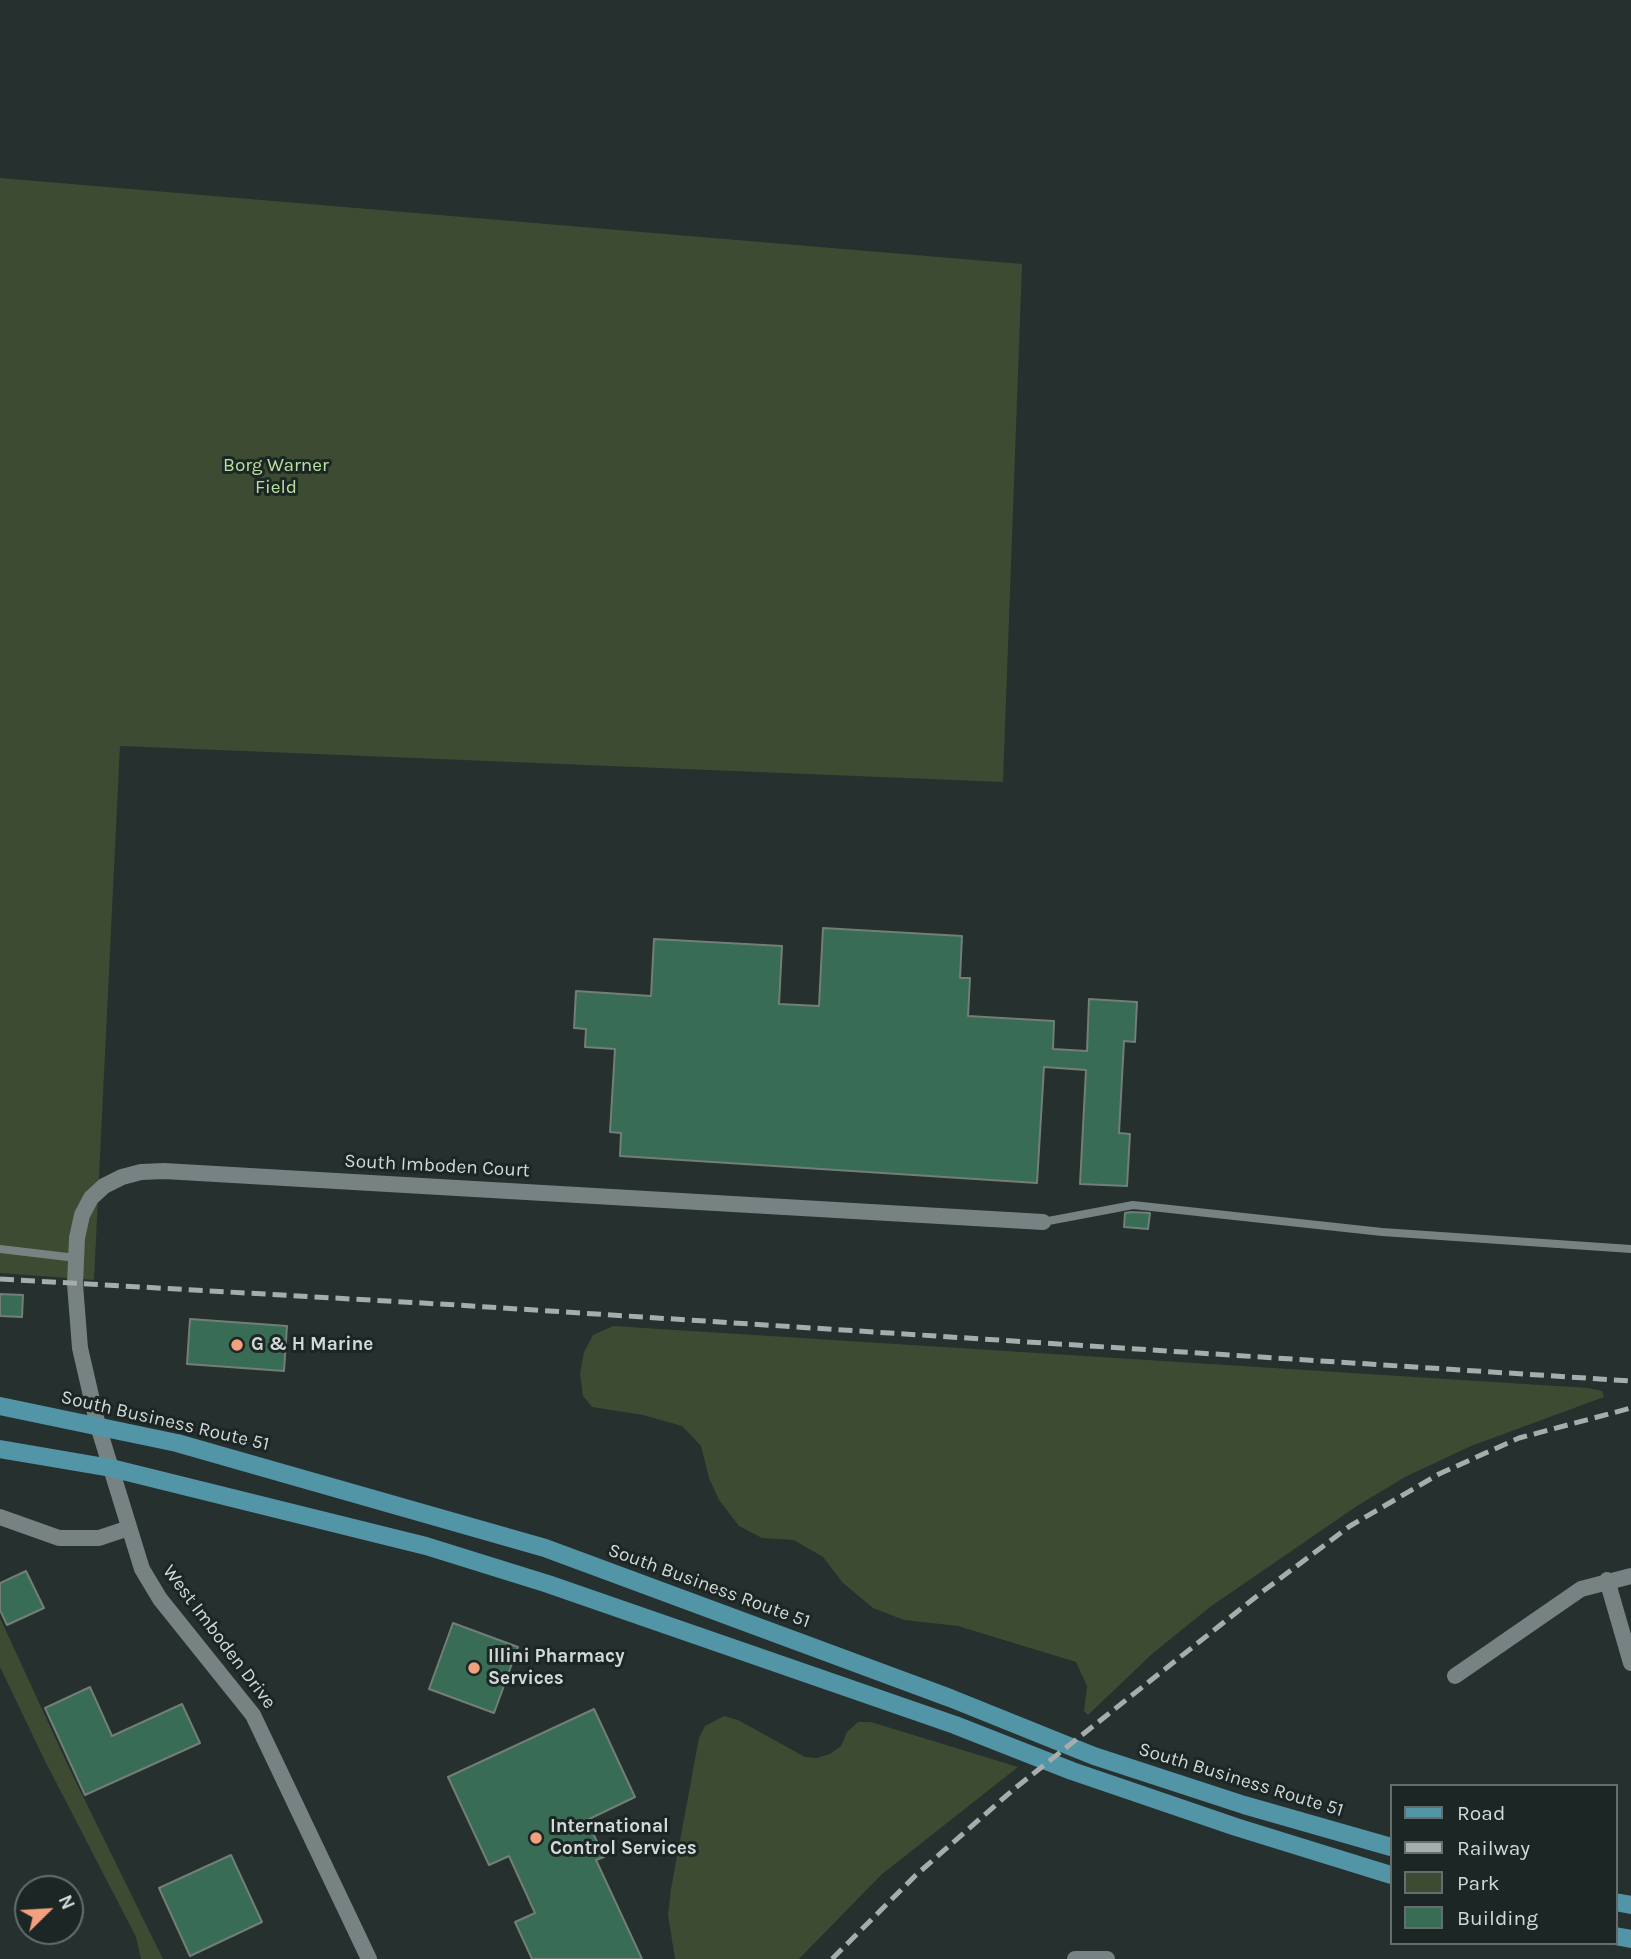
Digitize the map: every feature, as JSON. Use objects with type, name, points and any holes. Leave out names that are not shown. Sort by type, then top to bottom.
[{"type":"main road","name":"South Business Route 51","points":[[0,1406],[99,1426],[244,1461],[545,1548],[911,1683],[1094,1756],[1244,1805],[1390,1847]]},
{"type":"main road","points":[[0,1448],[111,1468],[426,1546],[548,1584],[955,1725],[1084,1775],[1390,1875]]},
{"type":"street","name":"South Imboden Court","points":[[105,1447],[80,1348],[76,1258],[82,1215],[92,1198],[104,1186],[141,1172],[1043,1222]]},
{"type":"street","name":"West Imboden Drive","points":[[105,1447],[142,1569],[160,1599],[234,1687],[253,1715],[369,1959]]},
{"type":"street","points":[[0,1517],[59,1538],[99,1538],[129,1528]]},
{"type":"street","points":[[1455,1676],[1581,1589],[1607,1580],[1631,1576]]},
{"type":"street","points":[[1607,1580],[1631,1663]]},
{"type":"street","points":[[1075,1959],[1107,1959]]},
{"type":"lane","points":[[1043,1222],[1133,1205],[1382,1232],[1631,1249]]},
{"type":"lane","points":[[0,1249],[76,1258]]},
{"type":"green space","name":"Borg Warner Field","points":[[0,178],[1022,264],[1003,782],[120,746],[94,1280],[0,1273]]},
{"type":"green space","points":[[613,1326],[1588,1388],[1602,1391],[1604,1397],[1471,1446],[1405,1477],[1357,1506],[1210,1607],[1152,1654],[1088,1715],[1084,1711],[1087,1686],[1076,1662],[958,1626],[904,1620],[873,1608],[843,1583],[823,1557],[794,1540],[762,1538],[739,1526],[719,1500],[709,1478],[701,1446],[682,1426],[643,1415],[592,1407],[583,1396],[580,1374],[584,1352],[593,1335]]},
{"type":"green space","points":[[0,1618],[72,1774],[163,1959],[141,1959],[136,1937],[0,1667]]},
{"type":"green space","points":[[724,1716],[738,1720],[805,1757],[817,1758],[830,1754],[841,1746],[847,1732],[858,1722],[871,1722],[1018,1767],[881,1875],[799,1959],[675,1959],[668,1915],[699,1738],[705,1726]]},
{"type":"building","points":[[823,928],[962,936],[960,978],[970,978],[968,1016],[1054,1021],[1053,1049],[1087,1051],[1089,999],[1137,1002],[1135,1042],[1124,1041],[1119,1133],[1130,1134],[1127,1186],[1080,1184],[1086,1070],[1044,1067],[1037,1183],[620,1156],[621,1133],[610,1132],[615,1049],[585,1047],[586,1029],[574,1028],[576,991],[651,996],[654,939],[782,946],[779,1004],[819,1006]]},
{"type":"building","points":[[1125,1213],[1150,1213],[1148,1229],[1124,1227]]},
{"type":"building","points":[[0,1294],[23,1295],[22,1317],[0,1316]]},
{"type":"building","name":"G & H Marine","points":[[190,1319],[287,1326],[284,1371],[187,1364]]},
{"type":"building","points":[[26,1571],[44,1608],[7,1625],[0,1610],[0,1583]]},
{"type":"building","name":"Illini Pharmacy Services","points":[[453,1623],[518,1647],[494,1713],[429,1689]]},
{"type":"building","points":[[90,1687],[112,1736],[182,1704],[200,1743],[85,1795],[45,1708]]},
{"type":"building","name":"International Control Services","points":[[594,1709],[635,1797],[587,1820],[604,1857],[596,1860],[642,1959],[532,1959],[515,1922],[535,1913],[509,1856],[489,1865],[448,1777]]},
{"type":"building","points":[[231,1855],[262,1922],[190,1956],[159,1888]]},
{"type":"railway","points":[[0,1279],[457,1305],[1631,1381]]},
{"type":"railway","points":[[832,1959],[916,1875],[1014,1789],[1262,1592],[1350,1526],[1439,1474],[1519,1438],[1631,1408]]},
{"type":"place","name":"G & H Marine","points":[[237,1345]]},
{"type":"place","name":"Illini Pharmacy Services","points":[[474,1668]]},
{"type":"place","name":"International Control Services","points":[[536,1838]]}]
